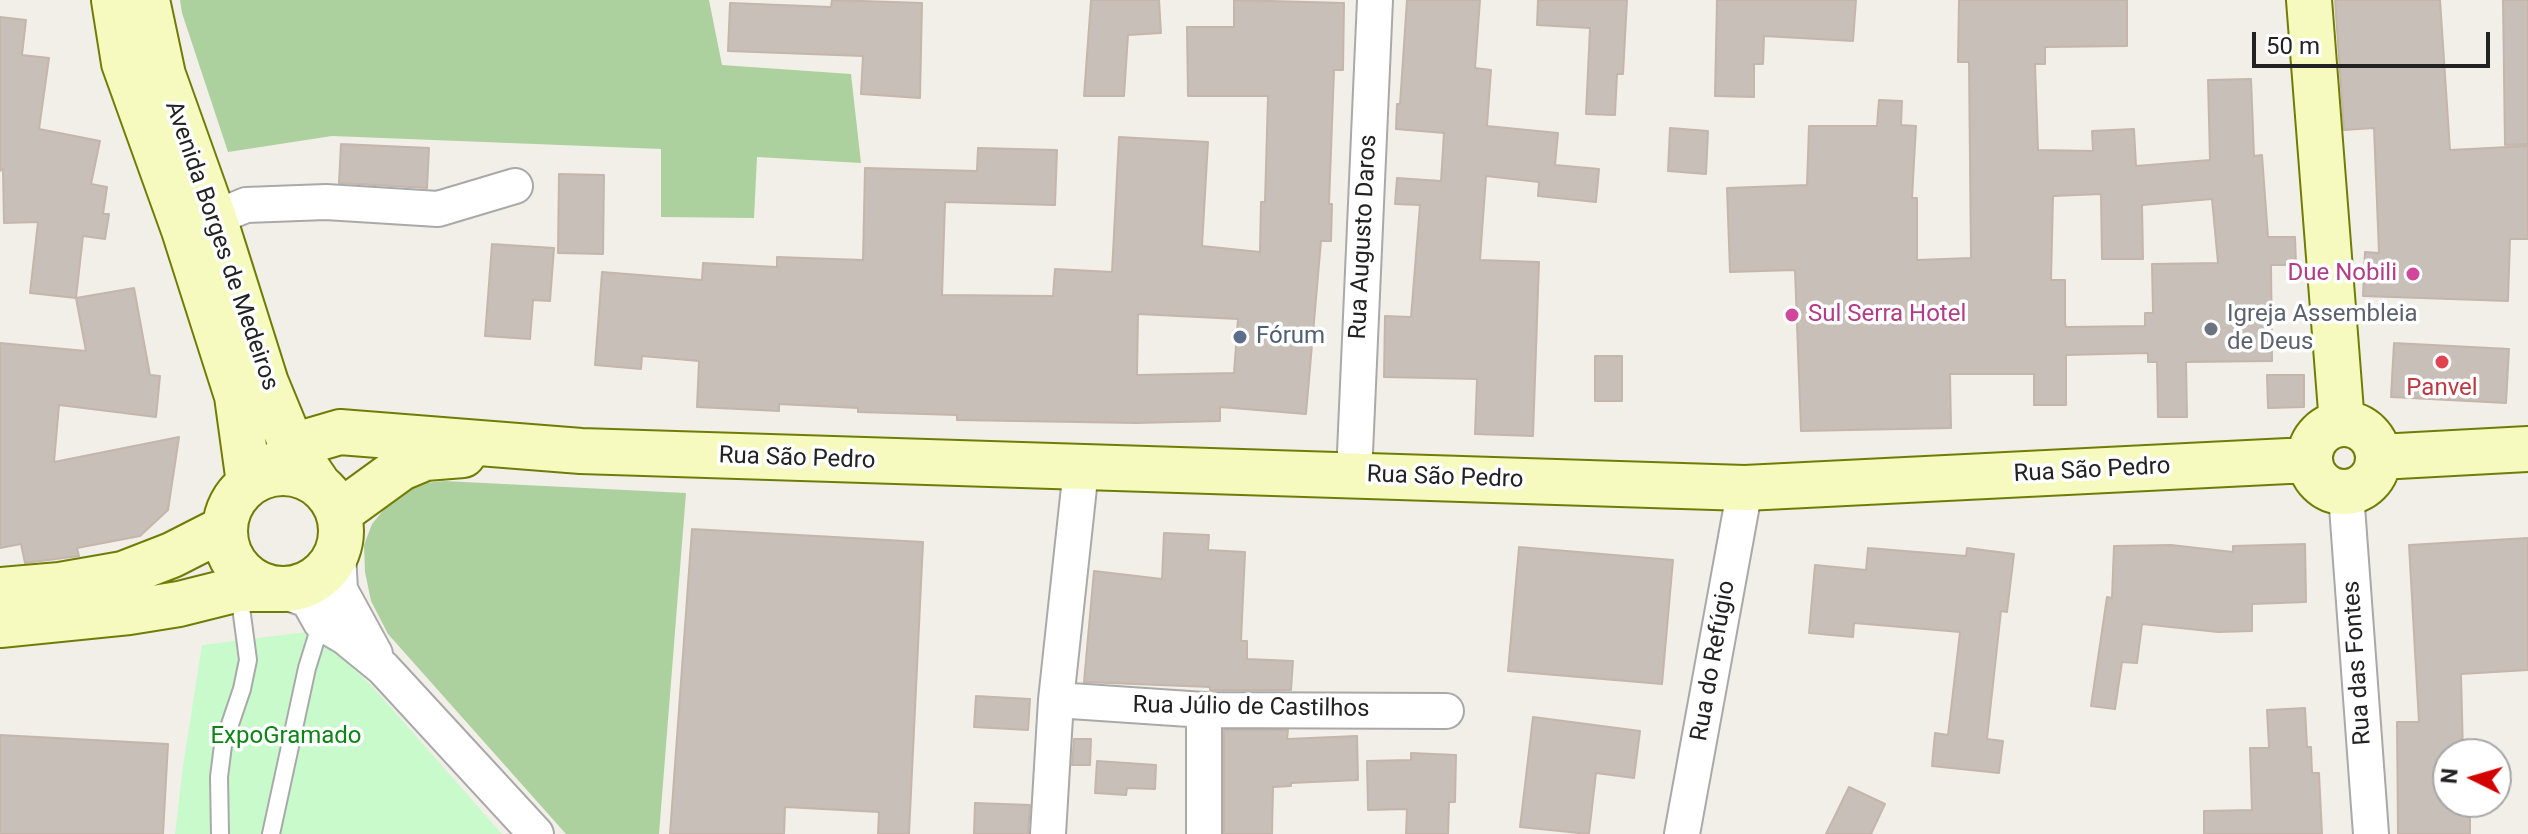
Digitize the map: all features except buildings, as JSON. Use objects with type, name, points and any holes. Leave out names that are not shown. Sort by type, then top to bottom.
[{"type":"main road","name":"Avenida Borges de Medeiros","points":[[114,0],[124,63],[199,224],[266,383],[272,467]]},
{"type":"main road","name":"Avenida Borges de Medeiros","points":[[147,0],[237,396],[272,467],[329,532]]},
{"type":"main road","points":[[2309,0],[2342,424]]},
{"type":"main road","points":[[266,383],[307,429],[340,432]]},
{"type":"main road","points":[[2342,424],[2352,425],[2370,436],[2379,457],[2373,477],[2366,485],[2346,493],[2325,488],[2308,460],[2314,440],[2322,432],[2342,424]]},
{"type":"main road","name":"Rua São Pedro","points":[[272,467],[340,432],[581,451],[1745,488],[2308,460]]},
{"type":"main road","points":[[2379,457],[2528,449]]},
{"type":"main road","name":"Rua São Pedro","points":[[329,532],[401,468],[425,458],[581,451]]},
{"type":"main road","points":[[251,583],[226,542],[225,528],[232,502],[272,467]]},
{"type":"main road","points":[[0,590],[60,585],[123,574],[172,555],[225,528]]},
{"type":"main road","points":[[0,625],[179,604],[251,583],[299,588],[329,532]]},
{"type":"street","name":"Rua Augusto Daros","points":[[1354,475],[1375,0]]},
{"type":"street","points":[[199,224],[246,205],[259,204],[326,202],[438,209],[515,186]]},
{"type":"street","points":[[1048,834],[1056,700],[1081,469]]},
{"type":"street","name":"Rua do Refúgio","points":[[1682,834],[1745,488]]},
{"type":"street","name":"Rua das Fontes","points":[[2346,493],[2371,834]]},
{"type":"street","points":[[329,532],[340,590],[383,668]]},
{"type":"street","points":[[251,583],[308,600],[321,623],[345,637],[383,668],[536,834]]},
{"type":"street","name":"Rua Júlio de Castilhos","points":[[1056,700],[1204,710],[1446,711]]},
{"type":"street","points":[[1204,710],[1204,834]]},
{"type":"lane","points":[[271,834],[307,668],[321,623],[329,532]]},
{"type":"lane","points":[[220,834],[219,777],[223,745],[242,689],[248,660],[251,583]]},
{"type":"green space","points":[[180,0],[709,0],[722,65],[851,74],[861,163],[757,157],[754,218],[661,217],[661,149],[332,136],[228,152]]},
{"type":"green space","points":[[444,481],[686,493],[659,834],[566,834],[388,634],[371,601],[364,545],[372,524],[404,485]]},
{"type":"green space","name":"ExpoGramado","points":[[314,631],[372,686],[502,834],[175,834],[202,645]]},
{"type":"place","name":"Due Nobili","points":[[2413,274]]},
{"type":"place","name":"Sul Serra Hotel","points":[[1792,315]]},
{"type":"place","name":"Igreja Assembleia de Deus","points":[[2211,329]]},
{"type":"place","name":"Fórum","points":[[1240,337]]},
{"type":"place","name":"Panvel","points":[[2442,362]]}]
